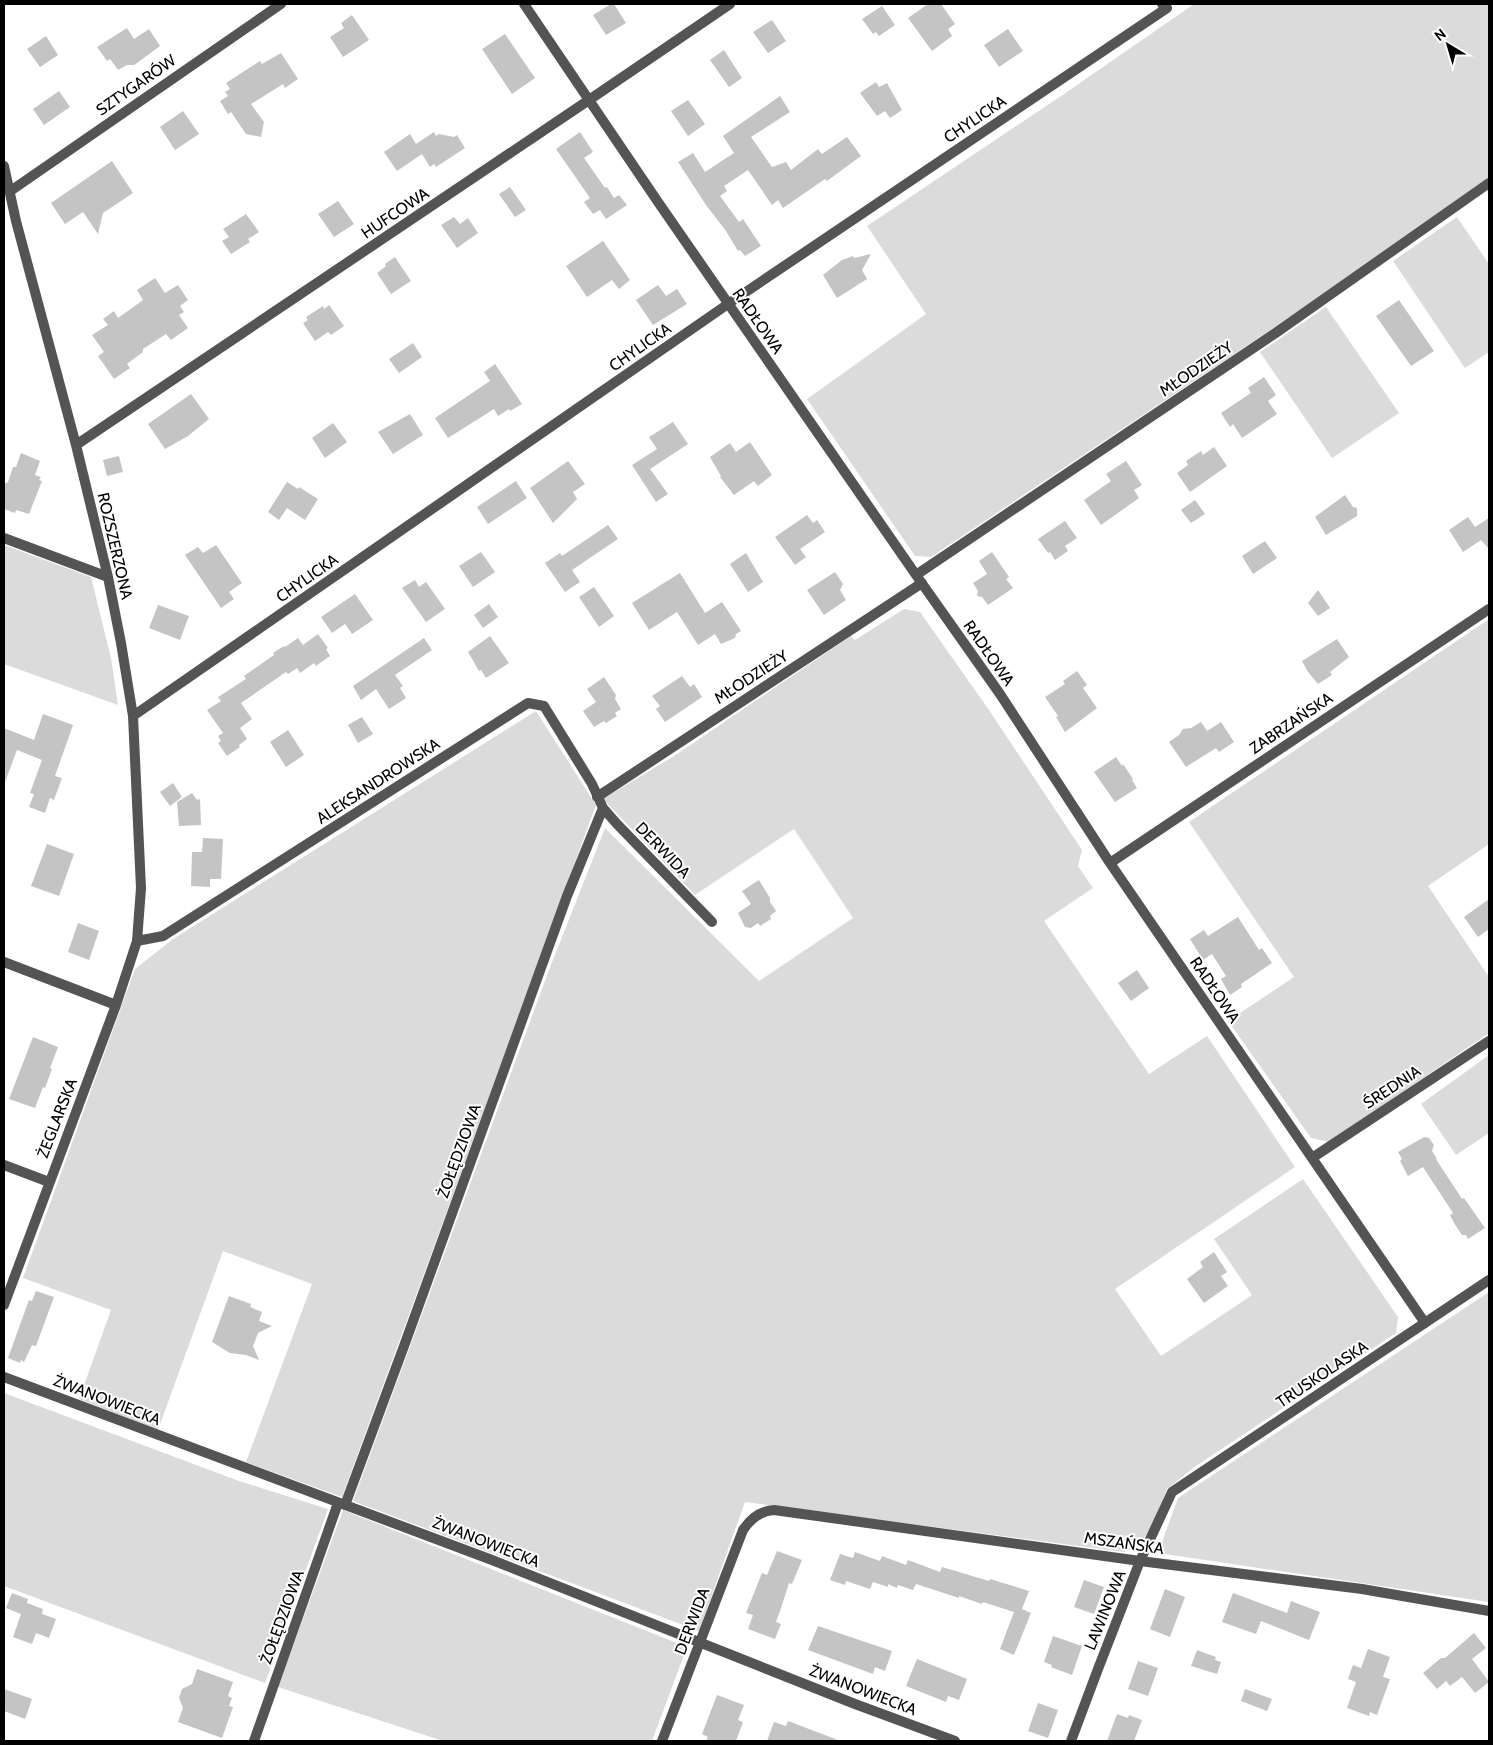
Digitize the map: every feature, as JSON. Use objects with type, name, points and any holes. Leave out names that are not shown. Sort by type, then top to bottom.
[{"type":"street","name":"SZTYGARÓW","points":[[9,192],[280,4]]},
{"type":"street","name":"RADŁOWA","points":[[524,4],[728,304],[1000,694],[1110,863],[1425,1323]]},
{"type":"street","name":"HUFCOWA","points":[[76,446],[730,4]]},
{"type":"street","name":"CHYLICKA","points":[[133,716],[728,304],[1164,6]]},
{"type":"street","name":"ROZSZERZONA","points":[[4,166],[9,192],[76,446],[108,577],[133,716],[142,888],[137,941]]},
{"type":"street","name":"MŁODZIEŻY","points":[[597,796],[919,579],[1285,327],[1489,183]]},
{"type":"street","points":[[4,538],[108,577]]},
{"type":"street","name":"ZABRZAŃSKA","points":[[1110,863],[1489,609]]},
{"type":"street","name":"ALEKSANDROWSKA","points":[[137,941],[162,936],[528,703],[544,706],[549,711],[592,784],[597,796]]},
{"type":"street","name":"DERWIDA","points":[[597,796],[603,808],[617,824],[712,922]]},
{"type":"street","name":"ŻOŁĘDZIOWA","points":[[254,1741],[342,1504],[404,1346],[568,896],[603,808]]},
{"type":"street","name":"ŻEGLARSKA","points":[[4,1305],[116,1005],[137,941]]},
{"type":"street","points":[[4,962],[116,1005]]},
{"type":"street","name":"ŚREDNIA","points":[[1312,1158],[1489,1041]]},
{"type":"street","points":[[4,1166],[49,1182]]},
{"type":"street","name":"TRUSKOLASKA","points":[[1172,1492],[1489,1280]]},
{"type":"street","name":"ŻWANOWIECKA","points":[[4,1377],[492,1560],[700,1643],[955,1741]]},
{"type":"street","name":"LAWINOWA","points":[[1071,1741],[1140,1561],[1172,1492]]},
{"type":"street","name":"MSZAŃSKA","points":[[756,1515],[774,1510],[1140,1561],[1362,1589],[1489,1611]]},
{"type":"street","name":"DERWIDA","points":[[662,1741],[743,1530],[756,1515]]},
{"type":"shaded area","points":[[1194,4],[1489,4],[1489,177],[1327,292],[931,557],[915,556],[807,399],[926,314],[867,226]]},
{"type":"shaded area","points":[[1457,217],[1489,264],[1489,352],[1465,368],[1393,261]]},
{"type":"shaded area","points":[[1326,307],[1399,413],[1332,458],[1260,352]]},
{"type":"shaded area","points":[[4,545],[91,577],[111,658],[118,705],[4,664]]},
{"type":"shaded area","points":[[904,609],[920,612],[989,710],[1082,850],[1078,866],[1093,888],[1044,921],[1149,1074],[1207,1036],[1295,1167],[1115,1289],[1161,1356],[1252,1295],[1214,1239],[1303,1179],[1398,1317],[1396,1333],[1193,1468],[1167,1489],[1150,1530],[1136,1548],[1124,1552],[745,1502],[699,1631],[353,1501],[549,970],[605,828],[759,981],[853,918],[794,829],[695,895],[603,799],[674,756],[851,636],[855,640]]},
{"type":"shaded area","points":[[1489,619],[1489,844],[1428,886],[1489,977],[1489,1033],[1329,1142],[1311,1138],[1228,1021],[1294,977],[1189,822]]},
{"type":"shaded area","points":[[536,711],[596,805],[342,1497],[246,1462],[312,1284],[223,1251],[158,1430],[79,1399],[111,1310],[23,1278],[135,969],[173,939]]},
{"type":"shaded area","points":[[1489,1055],[1489,1133],[1456,1155],[1421,1104]]},
{"type":"shaded area","points":[[1489,1292],[1489,1602],[1158,1553],[1178,1498]]},
{"type":"shaded area","points":[[4,1393],[239,1481],[328,1509],[265,1683],[4,1586]]},
{"type":"shaded area","points":[[343,1510],[687,1647],[652,1741],[443,1741],[278,1687]]},
{"type":"building","points":[[614,4],[626,23],[606,35],[593,15]]},
{"type":"building","points":[[928,4],[941,4],[955,24],[948,29],[952,36],[932,51],[908,18]]},
{"type":"building","points":[[882,6],[895,25],[879,36],[876,32],[873,34],[862,19]]},
{"type":"building","points":[[352,15],[369,40],[343,57],[330,37],[344,28],[341,23]]},
{"type":"building","points":[[772,20],[786,41],[768,53],[753,32]]},
{"type":"building","points":[[127,28],[134,39],[149,29],[160,46],[134,65],[127,65],[118,70],[110,59],[107,61],[97,47]]},
{"type":"building","points":[[1008,29],[1023,51],[999,67],[984,45]]},
{"type":"building","points":[[505,34],[535,78],[512,94],[482,49]]},
{"type":"building","points":[[46,36],[58,55],[40,67],[27,49]]},
{"type":"building","points":[[724,50],[742,78],[729,87],[710,60]]},
{"type":"building","points":[[281,53],[298,79],[285,88],[283,84],[251,104],[264,122],[261,137],[246,134],[231,112],[228,114],[220,101],[228,96],[225,92],[230,89],[226,83],[260,61],[262,64]]},
{"type":"building","points":[[876,82],[879,87],[887,83],[902,110],[890,118],[885,111],[877,116],[860,93]]},
{"type":"building","points":[[59,91],[70,107],[44,125],[33,109]]},
{"type":"building","points":[[780,96],[790,112],[751,137],[772,167],[786,162],[791,170],[818,149],[822,154],[847,137],[861,156],[827,181],[825,179],[783,208],[778,200],[772,205],[748,170],[724,186],[727,191],[720,196],[739,222],[743,219],[761,246],[745,256],[740,250],[738,251],[678,162],[693,153],[705,172],[734,153],[723,136]]},
{"type":"building","points":[[688,100],[705,124],[688,136],[671,111]]},
{"type":"building","points":[[183,111],[199,134],[175,150],[160,127]]},
{"type":"building","points":[[434,132],[436,136],[439,134],[454,137],[457,135],[465,148],[436,167],[434,164],[430,167],[422,154],[397,171],[384,152],[410,134],[416,144]]},
{"type":"building","points":[[580,132],[593,152],[584,158],[614,198],[619,195],[627,205],[606,219],[600,210],[593,214],[584,202],[590,198],[556,149]]},
{"type":"building","points":[[112,161],[133,193],[103,213],[98,234],[83,212],[65,224],[51,203]]},
{"type":"building","points":[[510,187],[526,210],[515,217],[499,194]]},
{"type":"building","points":[[338,201],[354,224],[334,237],[318,214]]},
{"type":"building","points":[[246,214],[259,232],[248,239],[250,242],[231,254],[222,241],[229,237],[223,229]]},
{"type":"building","points":[[454,217],[460,224],[468,218],[478,233],[457,248],[441,225]]},
{"type":"building","points":[[603,241],[630,280],[619,289],[612,280],[587,297],[566,266]]},
{"type":"building","points":[[871,254],[862,270],[867,279],[837,298],[823,275],[842,260],[853,256],[854,258]]},
{"type":"building","points":[[395,257],[411,281],[391,294],[377,273]]},
{"type":"building","points":[[155,278],[165,293],[178,285],[188,300],[180,306],[184,312],[179,315],[188,328],[171,340],[166,334],[143,349],[143,352],[127,364],[130,368],[114,379],[98,356],[104,352],[92,335],[108,325],[103,319],[114,311],[118,318],[143,300],[137,290]]},
{"type":"building","points":[[658,285],[666,296],[677,289],[687,304],[653,325],[636,300]]},
{"type":"building","points":[[1399,300],[1434,351],[1411,366],[1376,316]]},
{"type":"building","points":[[329,305],[344,326],[331,335],[328,332],[315,341],[303,323],[308,320],[306,317],[323,306],[324,309]]},
{"type":"building","points":[[413,343],[422,357],[399,373],[389,359]]},
{"type":"building","points":[[495,364],[522,404],[498,416],[494,409],[448,438],[435,418],[490,381],[484,372]]},
{"type":"building","points":[[1264,377],[1276,395],[1268,401],[1277,414],[1242,438],[1233,424],[1230,427],[1221,413],[1251,393],[1248,388]]},
{"type":"building","points":[[191,394],[209,419],[188,436],[165,449],[148,424]]},
{"type":"building","points":[[410,414],[423,435],[393,454],[378,432]]},
{"type":"building","points":[[673,422],[688,444],[650,469],[668,494],[656,502],[632,465],[657,449],[649,437]]},
{"type":"building","points":[[333,423],[347,442],[325,458],[312,438]]},
{"type":"building","points":[[750,442],[772,475],[758,486],[754,481],[734,495],[720,477],[710,457],[730,443],[736,452]]},
{"type":"building","points":[[1214,447],[1227,466],[1190,492],[1177,473],[1188,465],[1186,461],[1201,451],[1203,455]]},
{"type":"building","points":[[21,453],[40,461],[35,475],[41,477],[39,480],[42,481],[29,514],[16,510],[15,513],[4,509],[4,484],[8,482],[13,467],[16,467]]},
{"type":"building","points":[[119,456],[123,472],[107,476],[103,460]]},
{"type":"building","points":[[568,461],[585,484],[573,492],[577,499],[553,523],[530,488]]},
{"type":"building","points":[[1126,461],[1142,485],[1134,490],[1139,498],[1101,525],[1084,500],[1111,481],[1106,474]]},
{"type":"building","points":[[516,481],[527,498],[488,524],[477,507]]},
{"type":"building","points":[[287,482],[318,499],[305,520],[287,508],[279,520],[268,512]]},
{"type":"building","points":[[1345,495],[1353,507],[1357,508],[1357,516],[1326,535],[1315,517]]},
{"type":"building","points":[[1195,500],[1205,514],[1191,523],[1181,510]]},
{"type":"building","points":[[807,515],[813,523],[817,520],[825,532],[800,549],[806,557],[795,565],[775,537]]},
{"type":"building","points":[[1468,517],[1475,527],[1489,518],[1489,549],[1481,540],[1463,552],[1449,530]]},
{"type":"building","points":[[1065,521],[1077,538],[1065,546],[1068,551],[1055,560],[1038,539]]},
{"type":"building","points":[[608,525],[618,539],[572,570],[580,582],[565,592],[545,563],[560,553],[562,556]]},
{"type":"building","points":[[1265,541],[1277,558],[1253,574],[1242,556]]},
{"type":"building","points":[[216,545],[242,583],[229,592],[234,599],[221,608],[185,555],[198,547],[203,553]]},
{"type":"building","points":[[481,552],[495,572],[473,587],[459,566]]},
{"type":"building","points":[[992,552],[1009,577],[1006,579],[1013,588],[988,605],[982,597],[977,596],[978,591],[973,583],[987,574],[979,561]]},
{"type":"building","points":[[746,553],[763,582],[748,592],[730,564]]},
{"type":"building","points":[[835,572],[843,584],[840,590],[846,600],[824,615],[807,590]]},
{"type":"building","points":[[680,573],[705,613],[722,602],[741,631],[736,634],[735,638],[721,644],[715,634],[698,645],[677,612],[649,630],[632,603]]},
{"type":"building","points":[[415,580],[419,587],[426,582],[445,609],[426,622],[402,588]]},
{"type":"building","points":[[594,587],[614,616],[599,627],[579,597]]},
{"type":"building","points":[[1318,590],[1330,608],[1318,616],[1308,603]]},
{"type":"building","points":[[355,594],[373,620],[352,634],[345,624],[332,633],[321,617]]},
{"type":"building","points":[[489,604],[498,617],[483,628],[474,615]]},
{"type":"building","points":[[158,605],[189,616],[180,640],[149,628]]},
{"type":"building","points":[[318,634],[328,648],[326,649],[330,656],[316,666],[314,663],[300,673],[297,668],[288,674],[286,672],[241,703],[252,719],[240,728],[247,739],[239,745],[240,747],[227,756],[218,743],[221,741],[218,736],[223,733],[207,710],[221,701],[218,697],[246,679],[244,676],[274,655],[273,653],[298,638],[303,645]]},
{"type":"building","points":[[490,636],[509,663],[486,678],[481,670],[479,671],[468,652]]},
{"type":"building","points":[[424,638],[432,650],[395,675],[403,686],[400,688],[406,698],[389,709],[376,689],[361,700],[353,686]]},
{"type":"building","points":[[1337,639],[1349,657],[1330,672],[1332,675],[1318,684],[1302,661]]},
{"type":"building","points":[[1077,671],[1087,685],[1083,688],[1097,708],[1065,732],[1056,717],[1058,716],[1045,697],[1065,684],[1063,681]]},
{"type":"building","points":[[682,676],[690,687],[694,684],[702,697],[665,722],[656,709],[660,706],[652,696]]},
{"type":"building","points":[[604,677],[616,695],[615,699],[621,709],[615,713],[617,716],[606,723],[604,721],[594,727],[583,711],[596,702],[587,689]]},
{"type":"building","points":[[43,714],[73,725],[55,776],[62,778],[54,800],[50,798],[45,813],[29,807],[34,794],[30,793],[42,760],[17,750],[4,781],[4,728],[34,740]]},
{"type":"building","points":[[362,717],[373,734],[358,743],[348,725]]},
{"type":"building","points":[[1201,722],[1207,731],[1221,722],[1234,742],[1219,752],[1216,748],[1186,767],[1169,742],[1179,735],[1183,729],[1191,728]]},
{"type":"building","points":[[288,730],[304,755],[286,767],[270,742]]},
{"type":"building","points":[[1116,757],[1122,766],[1123,764],[1137,788],[1115,802],[1094,772]]},
{"type":"building","points":[[173,783],[182,797],[170,806],[160,792]]},
{"type":"building","points":[[192,793],[197,800],[200,799],[201,825],[179,826],[177,802]]},
{"type":"building","points":[[203,838],[223,839],[221,879],[210,879],[210,887],[191,886],[192,852],[202,852]]},
{"type":"building","points":[[47,844],[74,854],[59,896],[31,886]]},
{"type":"building","points":[[759,880],[776,911],[770,916],[771,919],[760,926],[758,923],[751,928],[745,927],[738,913],[751,904],[742,891]]},
{"type":"building","points":[[1489,899],[1489,929],[1478,937],[1464,917]]},
{"type":"building","points":[[1238,917],[1259,950],[1262,948],[1272,963],[1241,984],[1242,987],[1230,995],[1221,979],[1226,976],[1212,954],[1203,960],[1190,939],[1204,930],[1208,936]]},
{"type":"building","points":[[78,923],[99,931],[89,960],[68,952]]},
{"type":"building","points":[[1137,970],[1149,988],[1131,1001],[1118,983]]},
{"type":"building","points":[[33,1037],[58,1047],[45,1088],[43,1087],[35,1108],[9,1099]]},
{"type":"building","points":[[1424,1137],[1429,1138],[1434,1145],[1432,1151],[1436,1159],[1462,1199],[1464,1198],[1485,1228],[1468,1239],[1466,1235],[1462,1235],[1454,1223],[1450,1215],[1453,1213],[1423,1167],[1408,1176],[1400,1161],[1402,1159],[1398,1152]]},
{"type":"building","points":[[1214,1252],[1227,1272],[1221,1276],[1228,1286],[1204,1303],[1187,1279],[1203,1267],[1200,1262]]},
{"type":"building","points":[[36,1291],[54,1297],[36,1346],[32,1345],[24,1362],[21,1360],[20,1363],[8,1358],[29,1300],[32,1301]]},
{"type":"building","points":[[229,1296],[251,1304],[250,1307],[262,1312],[259,1321],[272,1326],[258,1333],[253,1346],[259,1360],[246,1355],[230,1353],[212,1342]]},
{"type":"building","points":[[777,1551],[802,1560],[792,1584],[789,1583],[776,1622],[781,1624],[775,1639],[748,1629],[753,1615],[746,1613],[762,1573],[767,1575]]},
{"type":"building","points":[[855,1552],[880,1561],[882,1556],[906,1565],[908,1560],[940,1572],[942,1567],[1029,1591],[1022,1609],[1031,1613],[1014,1655],[1000,1649],[1014,1612],[983,1602],[982,1604],[959,1596],[959,1598],[916,1584],[913,1590],[898,1585],[897,1588],[888,1584],[888,1587],[873,1582],[870,1589],[846,1581],[845,1585],[830,1580],[840,1554],[853,1558]]},
{"type":"building","points":[[1084,1580],[1104,1587],[1094,1614],[1074,1607]]},
{"type":"building","points":[[1165,1589],[1185,1597],[1170,1637],[1150,1629]]},
{"type":"building","points":[[12,1593],[28,1599],[27,1603],[43,1609],[42,1614],[56,1619],[49,1638],[36,1633],[32,1644],[13,1637],[21,1614],[6,1608]]},
{"type":"building","points":[[1233,1593],[1287,1613],[1291,1601],[1320,1612],[1309,1640],[1261,1621],[1256,1634],[1222,1622]]},
{"type":"building","points":[[818,1626],[892,1651],[885,1671],[875,1667],[873,1674],[808,1650]]},
{"type":"building","points":[[1474,1633],[1486,1648],[1472,1659],[1489,1682],[1475,1693],[1462,1677],[1450,1686],[1446,1681],[1437,1689],[1423,1673],[1441,1658],[1445,1658]]},
{"type":"building","points":[[1053,1636],[1082,1646],[1072,1675],[1051,1667],[1052,1665],[1044,1662]]},
{"type":"building","points":[[1368,1649],[1390,1657],[1383,1677],[1390,1679],[1377,1715],[1370,1712],[1369,1716],[1347,1708],[1356,1682],[1348,1679],[1353,1665],[1361,1668]]},
{"type":"building","points":[[1197,1650],[1216,1657],[1215,1660],[1221,1662],[1217,1674],[1191,1666]]},
{"type":"building","points":[[917,1659],[967,1679],[959,1700],[948,1696],[946,1702],[906,1686]]},
{"type":"building","points":[[1138,1661],[1158,1668],[1148,1696],[1128,1689]]},
{"type":"building","points":[[197,1669],[233,1682],[228,1696],[232,1698],[229,1706],[233,1707],[222,1738],[178,1722],[183,1708],[179,1698],[182,1689],[192,1684]]},
{"type":"building","points":[[4,1689],[32,1699],[25,1719],[4,1711]]},
{"type":"building","points":[[1245,1689],[1272,1699],[1267,1711],[1241,1701]]},
{"type":"building","points":[[717,1695],[744,1705],[738,1720],[743,1722],[736,1741],[706,1741],[708,1737],[702,1734]]},
{"type":"building","points":[[1038,1703],[1058,1710],[1048,1738],[1028,1731]]},
{"type":"building","points":[[1117,1714],[1128,1718],[1129,1715],[1142,1720],[1134,1741],[1107,1741]]},
{"type":"building","points":[[788,1721],[838,1741],[767,1741],[774,1722],[786,1726]]}]
